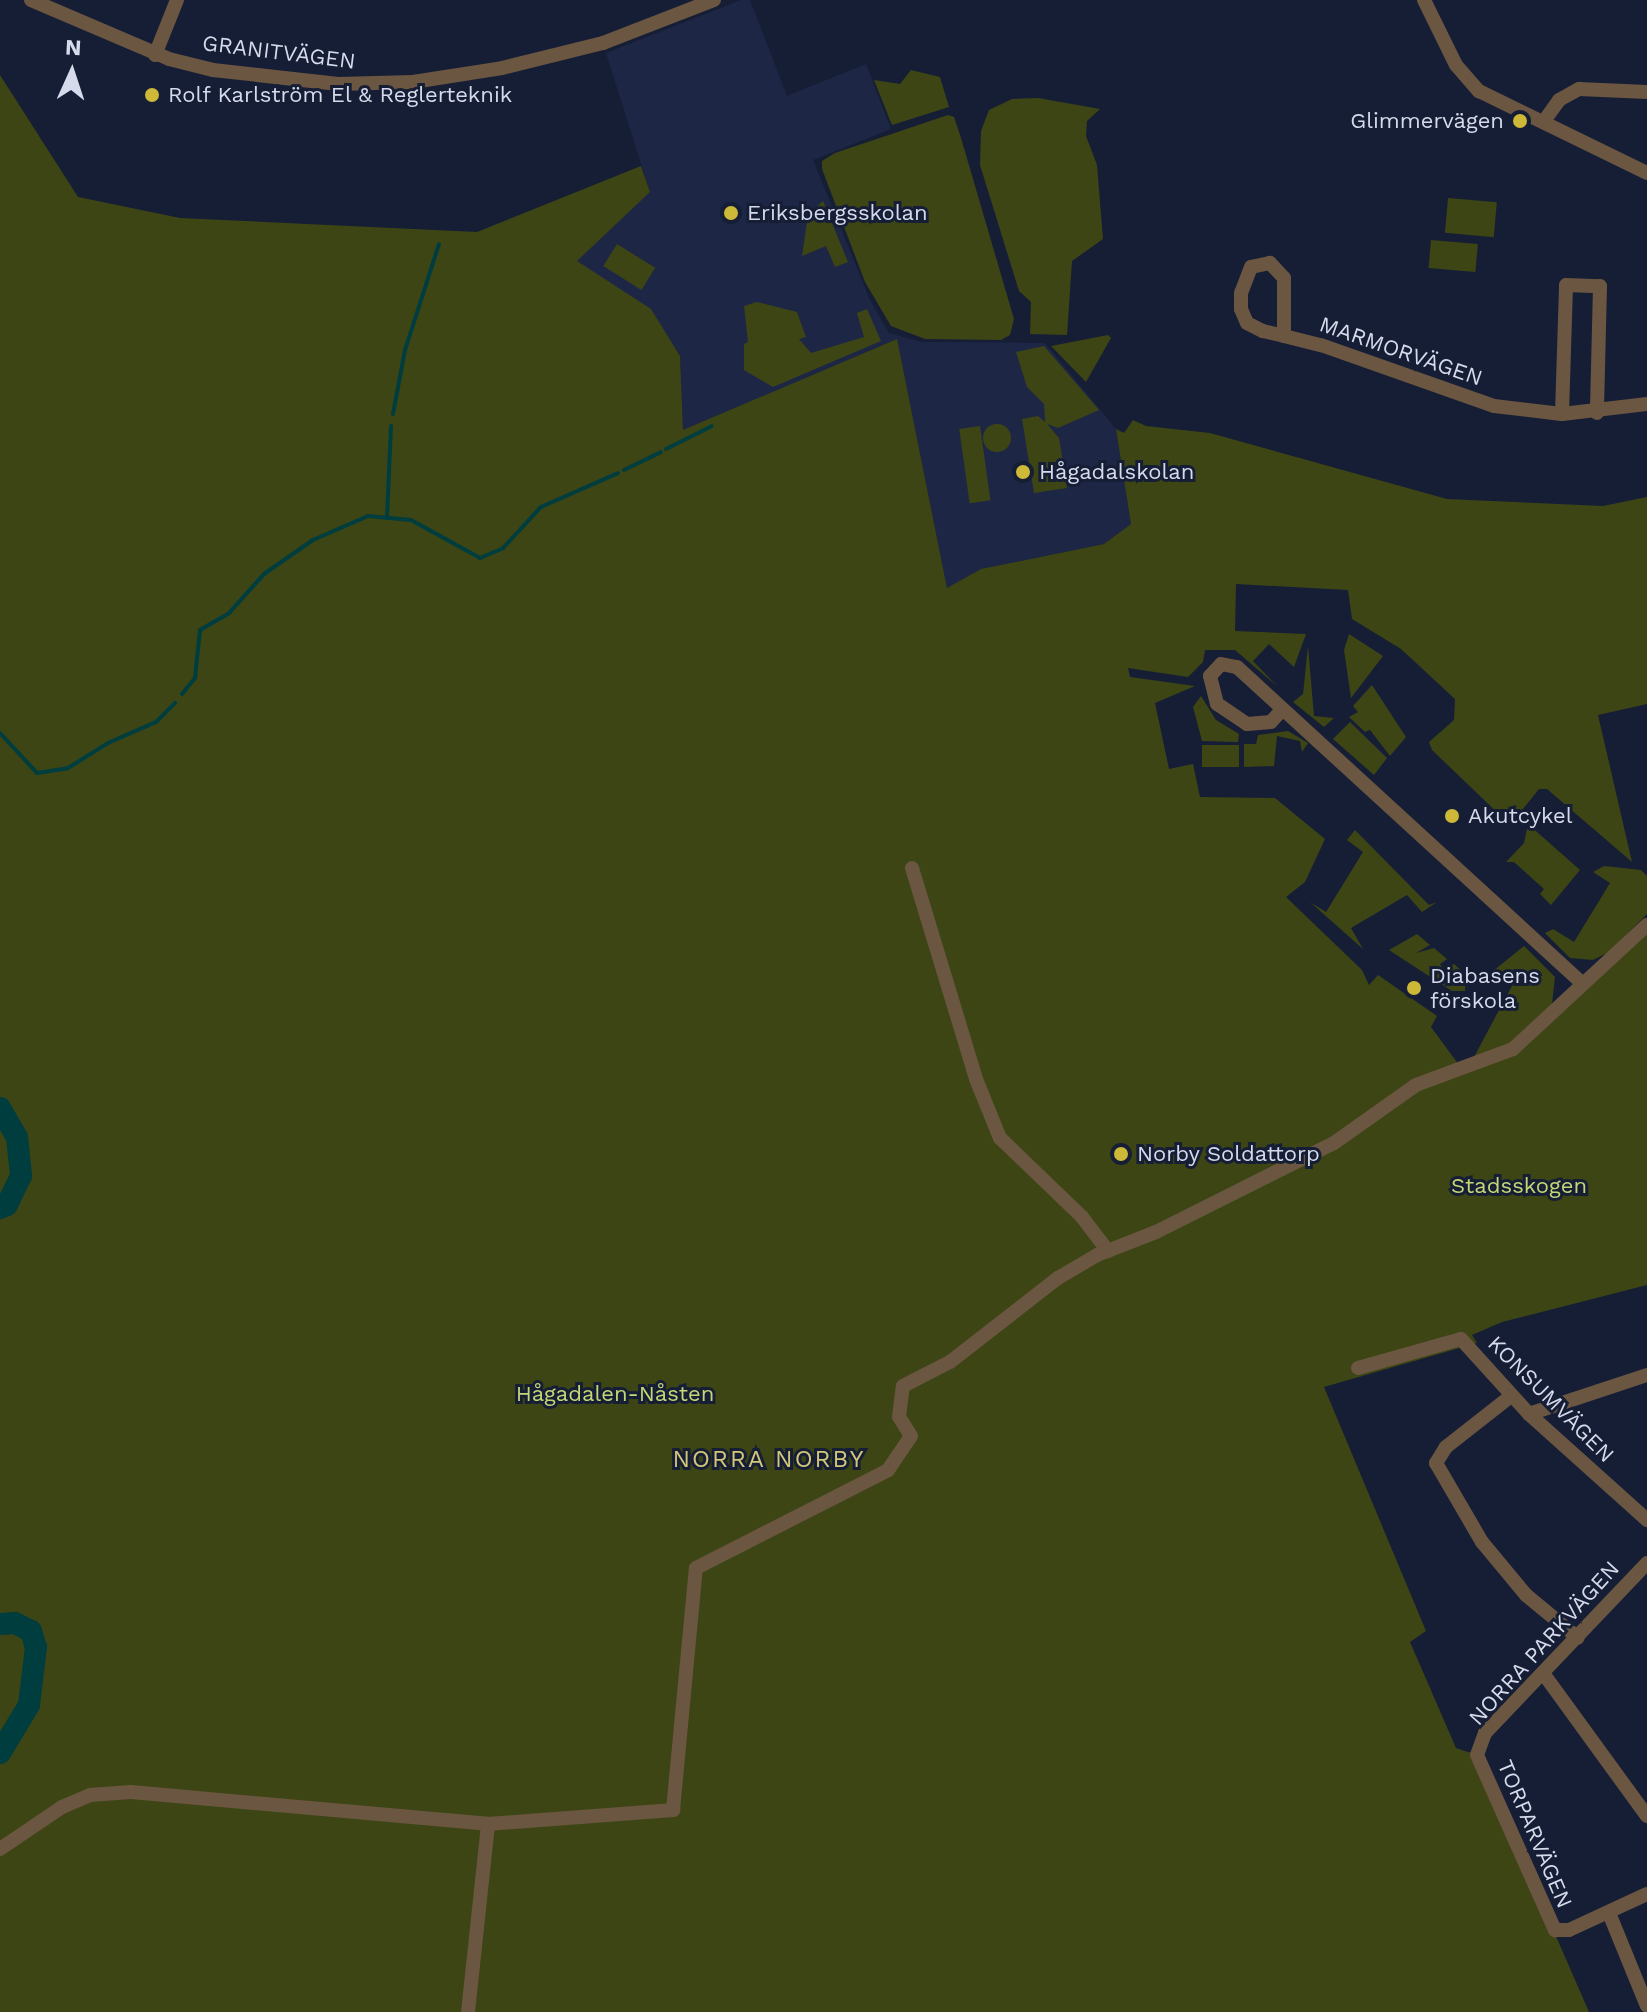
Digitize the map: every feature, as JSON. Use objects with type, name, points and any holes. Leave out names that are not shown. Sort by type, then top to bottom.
[{"type":"street","name":"GRANITVÄGEN","points":[[31,0],[155,55],[213,70],[307,82],[413,82],[468,76],[603,43],[714,0]]},
{"type":"street","points":[[155,55],[177,0]]},
{"type":"street","points":[[1424,0],[1456,65],[1479,91],[1647,173]]},
{"type":"street","points":[[1544,121],[1559,100],[1579,89],[1647,92]]},
{"type":"street","name":"MARMORVÄGEN","points":[[1284,336],[1285,280],[1280,268],[1270,263],[1251,267],[1241,293],[1247,323],[1284,336],[1342,352],[1464,399],[1562,414],[1597,413],[1647,404]]},
{"type":"street","points":[[1562,414],[1566,285],[1600,286],[1597,413]]},
{"type":"street","points":[[1282,710],[1271,722],[1242,722],[1217,704],[1210,676],[1221,664],[1237,667],[1583,984]]},
{"type":"street","points":[[912,868],[980,1094],[1000,1138],[1082,1217],[1108,1251]]},
{"type":"street","points":[[0,1849],[62,1807],[90,1795],[131,1792],[488,1824],[673,1810],[696,1568],[888,1470],[911,1436],[899,1417],[903,1386],[950,1362],[1058,1278],[1334,1143],[1416,1085],[1513,1049],[1647,925]]},
{"type":"street","name":"KONSUMVÄGEN","points":[[1358,1368],[1461,1339],[1529,1414],[1647,1520]]},
{"type":"street","points":[[1529,1414],[1647,1375]]},
{"type":"street","points":[[1511,1396],[1446,1447],[1436,1463],[1444,1484],[1482,1542],[1526,1595],[1578,1638]]},
{"type":"street","name":"NORRA PARKVÄGEN","points":[[1477,1755],[1485,1733],[1647,1563]]},
{"type":"street","points":[[1543,1673],[1647,1816]]},
{"type":"street","name":"TORPARVÄGEN","points":[[1477,1755],[1555,1930],[1569,1930],[1609,1913]]},
{"type":"street","points":[[468,2012],[488,1824]]},
{"type":"street","points":[[1647,1894],[1609,1913],[1647,2006]]},
{"type":"shaded area","name":"Eriksbergsskolan","points":[[741,0],[750,0],[787,96],[866,64],[891,129],[813,160],[870,300],[889,333],[921,342],[1045,343],[1116,429],[1131,524],[1104,544],[981,569],[947,589],[897,339],[683,431],[680,356],[651,310],[576,261],[650,192],[606,53]]},
{"type":"green space","points":[[911,70],[940,77],[949,107],[892,125],[874,80],[900,84]]},
{"type":"green space","name":"Hågadalen-Nåsten","points":[[0,75],[78,197],[180,218],[477,232],[641,166],[650,192],[577,261],[651,309],[680,356],[683,430],[897,339],[947,588],[981,569],[1104,544],[1131,524],[1116,429],[1124,433],[1133,420],[1146,426],[1210,433],[1447,499],[1603,506],[1647,497],[1647,704],[1598,715],[1632,862],[1547,789],[1539,789],[1515,819],[1504,819],[1432,750],[1429,742],[1454,720],[1455,699],[1401,649],[1352,619],[1348,590],[1236,584],[1235,631],[1306,634],[1294,667],[1269,644],[1253,661],[1277,686],[1235,650],[1205,650],[1203,662],[1188,677],[1128,668],[1130,677],[1195,686],[1155,703],[1169,769],[1193,764],[1200,797],[1275,798],[1325,839],[1305,882],[1286,897],[1362,970],[1369,985],[1378,975],[1437,1016],[1431,1027],[1462,1069],[1513,1049],[1647,925],[1647,1285],[1502,1322],[1472,1335],[1477,1343],[1324,1387],[1426,1631],[1410,1642],[1456,1748],[1477,1755],[1589,2012],[0,2012]]},
{"type":"green space","points":[[1038,98],[1100,109],[1087,121],[1086,136],[1097,165],[1103,239],[1072,261],[1067,335],[1030,334],[1031,302],[1019,291],[980,165],[981,131],[989,110],[1012,99]]},
{"type":"green space","points":[[948,115],[954,117],[961,138],[1014,319],[1010,335],[1001,340],[925,339],[891,326],[865,282],[822,169],[822,161],[835,153]]},
{"type":"green space","points":[[1448,198],[1497,202],[1494,237],[1445,233]]},
{"type":"green space","points":[[823,201],[848,262],[835,267],[826,246],[802,256],[808,215]]},
{"type":"green space","points":[[1431,240],[1478,244],[1475,272],[1429,268]]},
{"type":"green space","points":[[617,244],[655,268],[641,290],[603,266]]},
{"type":"green space","points":[[757,302],[797,312],[806,337],[799,339],[811,353],[864,337],[857,313],[867,309],[881,341],[773,387],[744,370],[744,344],[748,342],[744,306]]},
{"type":"green space","points":[[1108,335],[1111,338],[1086,382],[1051,346]]},
{"type":"green space","points":[[1044,346],[1099,410],[1058,428],[1047,424],[1059,438],[1067,488],[1034,493],[1022,419],[1038,416],[1045,422],[1044,404],[1027,387],[1016,352]]},
{"type":"green space","points":[[997,424],[1007,428],[1011,438],[1007,448],[997,452],[987,448],[983,438],[987,428]]},
{"type":"green space","points":[[980,426],[990,500],[970,503],[959,429]]},
{"type":"green space","points":[[1349,634],[1383,656],[1351,698],[1344,650]]},
{"type":"green space","points":[[1308,646],[1314,716],[1334,718],[1324,727],[1293,702],[1303,694]]},
{"type":"green space","points":[[1372,685],[1406,737],[1390,756],[1370,730],[1365,732],[1349,717],[1358,712],[1353,706]]},
{"type":"green space","points":[[1201,696],[1216,720],[1239,734],[1238,742],[1202,741],[1193,707]]},
{"type":"green space","points":[[1350,722],[1387,758],[1374,775],[1333,739]]},
{"type":"green space","points":[[1288,731],[1308,743],[1302,752],[1300,741],[1277,736],[1274,766],[1244,767],[1244,744],[1256,744],[1258,735]]},
{"type":"green space","points":[[1202,745],[1239,745],[1239,767],[1202,767]]},
{"type":"green space","points":[[1528,824],[1580,870],[1551,905],[1540,894],[1544,889],[1514,862],[1506,862],[1524,843]]},
{"type":"green space","points":[[1355,830],[1429,905],[1437,902],[1422,912],[1407,895],[1351,928],[1363,949],[1310,902],[1326,912],[1363,852],[1347,840]]},
{"type":"green space","points":[[1604,866],[1641,870],[1647,876],[1647,914],[1609,952],[1593,960],[1570,958],[1545,933],[1553,929],[1574,942],[1610,883],[1593,872]]},
{"type":"green space","points":[[1417,934],[1430,945],[1416,953],[1434,948],[1447,959],[1440,964],[1444,971],[1454,964],[1463,972],[1455,982],[1460,986],[1466,974],[1465,991],[1452,991],[1389,950]]},
{"type":"green space","points":[[1524,946],[1555,977],[1552,1004],[1515,1042],[1474,1057],[1513,984],[1493,971]]},
{"type":"waterway","points":[[393,414],[405,350],[439,244]]},
{"type":"waterway","points":[[387,518],[391,426]]},
{"type":"waterway","points":[[666,449],[712,426]]},
{"type":"waterway","points":[[624,470],[661,452]]},
{"type":"waterway","points":[[182,694],[195,678],[200,630],[229,613],[264,574],[313,540],[368,516],[411,520],[480,558],[503,548],[541,507],[618,473]]},
{"type":"waterway","points":[[0,733],[37,773],[68,768],[108,743],[156,722],[175,703]]},
{"type":"waterway","points":[[0,1108],[17,1137],[21,1176],[7,1205],[0,1208]]},
{"type":"waterway","points":[[0,1624],[15,1623],[31,1631],[36,1647],[29,1705],[0,1753]]},
{"type":"place","name":"Rolf Karlström El & Reglerteknik","points":[[152,95]]},
{"type":"place","name":"Glimmervägen","points":[[1520,121]]},
{"type":"place","name":"Eriksbergsskolan","points":[[731,213]]},
{"type":"place","name":"Hågadalskolan","points":[[1023,472]]},
{"type":"place","name":"Akutcykel","points":[[1452,816]]},
{"type":"place","name":"Diabasens förskola","points":[[1414,988]]},
{"type":"place","name":"Norby Soldattorp","points":[[1121,1154]]},
{"type":"district","name":"NORRA NORBY","points":[[769,1460]]},
{"type":"park label","name":"Stadsskogen","points":[[1519,1186]]}]
